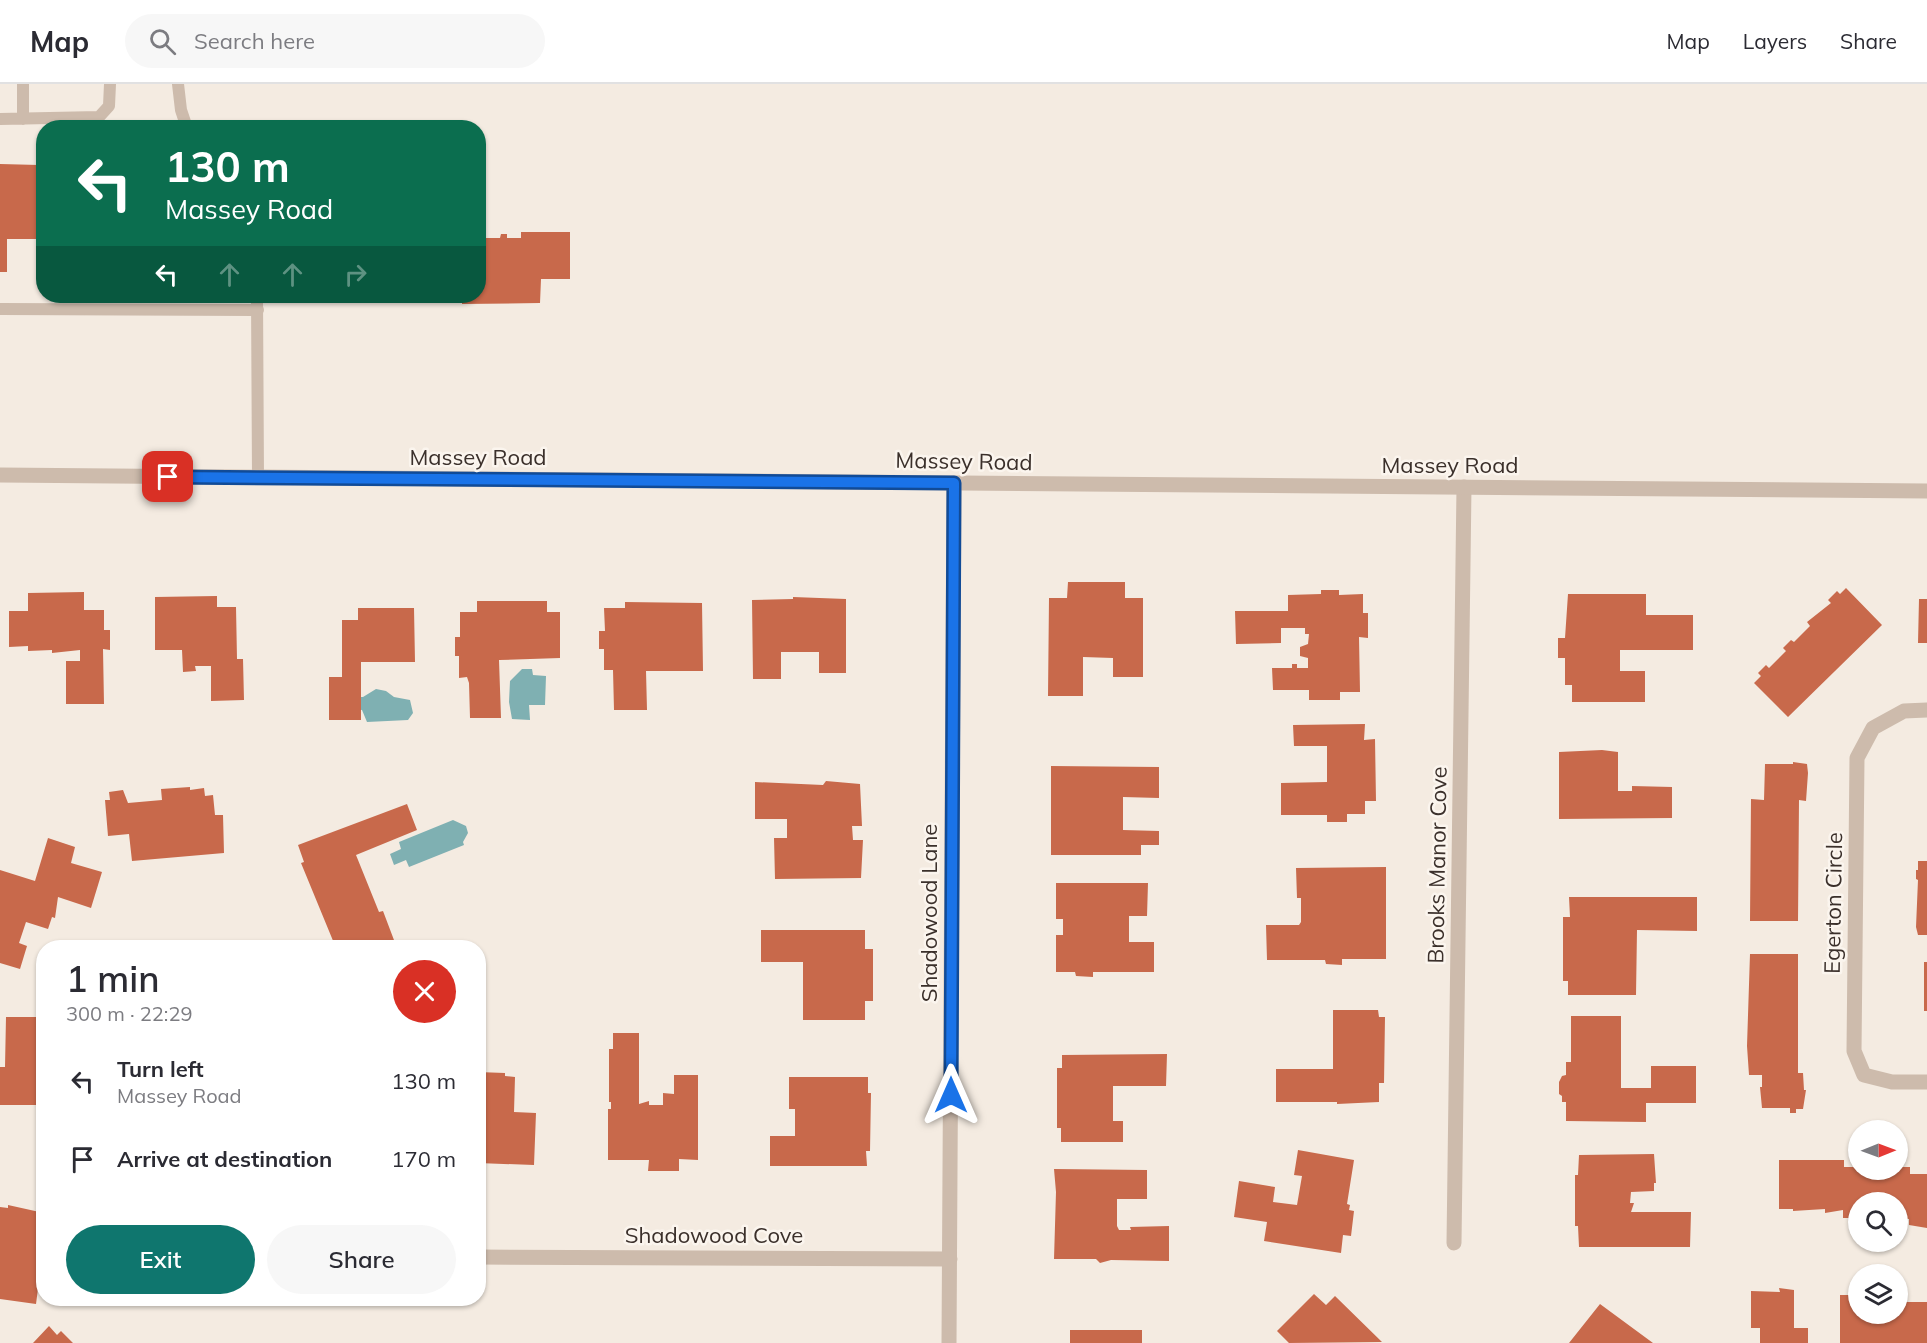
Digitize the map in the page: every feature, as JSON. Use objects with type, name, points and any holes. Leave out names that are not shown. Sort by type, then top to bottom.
[{"type":"street","name":"Massey Road","points":[[0,475],[1927,490]]},
{"type":"street","name":"Shadowood Lane","points":[[949,1343],[954,483]]},
{"type":"street","name":"Brooks Manor Cove","points":[[1454,1243],[1464,487]]},
{"type":"street","name":"Egerton Circle","points":[[1927,710],[1904,711],[1873,728],[1857,758],[1854,1051],[1864,1075],[1892,1082],[1927,1082]]},
{"type":"street","name":"Shadowood Cove","points":[[486,1257],[950,1259]]},
{"type":"lane","points":[[23,84],[23,119]]},
{"type":"lane","points":[[0,119],[99,117],[109,106],[110,84]]},
{"type":"lane","points":[[178,84],[184,120]]},
{"type":"lane","points":[[258,303],[258,478]]},
{"type":"lane","points":[[0,309],[258,310]]},
{"type":"water","points":[[522,669],[532,669],[533,675],[546,676],[545,705],[529,705],[530,720],[512,719],[509,702],[510,681]]},
{"type":"water","points":[[376,689],[386,691],[394,697],[410,700],[413,713],[408,720],[367,722],[362,710],[353,709],[354,697],[363,697]]},
{"type":"water","points":[[453,820],[466,826],[468,833],[463,842],[464,845],[409,867],[406,860],[394,865],[390,854],[401,849],[399,842]]},
{"type":"building","points":[[0,164],[36,165],[36,239],[7,239],[7,272],[0,272]]},
{"type":"building","points":[[521,232],[570,232],[570,279],[541,279],[540,303],[462,304],[486,303],[486,238],[500,238],[501,234],[507,234],[507,238],[521,238]]},
{"type":"building","points":[[1068,582],[1125,582],[1125,598],[1143,598],[1143,677],[1113,677],[1113,658],[1083,657],[1083,696],[1048,696],[1049,598],[1067,598]]},
{"type":"building","points":[[1846,588],[1882,625],[1788,717],[1754,683],[1761,676],[1758,673],[1766,665],[1769,668],[1786,651],[1783,648],[1791,640],[1794,642],[1810,626],[1807,622],[1831,603],[1828,600],[1837,591],[1840,594]]},
{"type":"building","points":[[1321,590],[1339,590],[1339,595],[1363,594],[1363,613],[1368,613],[1368,638],[1359,637],[1360,692],[1340,692],[1340,700],[1309,700],[1309,690],[1273,690],[1272,668],[1292,668],[1292,664],[1297,664],[1297,668],[1308,668],[1308,658],[1300,656],[1300,647],[1308,644],[1309,634],[1305,634],[1305,628],[1281,628],[1281,643],[1236,644],[1235,611],[1288,611],[1288,595],[1321,594]]},
{"type":"building","points":[[84,592],[84,610],[104,610],[104,630],[110,630],[110,650],[103,649],[104,704],[66,704],[66,661],[80,661],[80,650],[52,653],[52,650],[28,651],[28,646],[9,647],[9,611],[28,611],[28,593]]},
{"type":"building","points":[[1568,594],[1646,594],[1646,615],[1693,615],[1693,650],[1620,650],[1620,671],[1645,671],[1645,702],[1572,702],[1572,685],[1565,685],[1565,658],[1558,658],[1558,638],[1565,638]]},
{"type":"building","points":[[217,596],[217,607],[236,607],[237,659],[243,659],[244,700],[211,701],[211,666],[195,666],[196,671],[183,672],[182,650],[155,650],[155,597]]},
{"type":"building","points":[[793,597],[846,599],[846,673],[819,673],[819,652],[781,652],[781,679],[753,679],[752,600],[793,599]]},
{"type":"building","points":[[1919,599],[1927,599],[1927,643],[1918,643]]},
{"type":"building","points":[[477,601],[547,601],[547,612],[560,612],[560,658],[499,660],[501,718],[470,718],[469,683],[467,677],[459,678],[459,656],[455,656],[455,637],[460,637],[460,612],[477,612]]},
{"type":"building","points":[[625,602],[702,603],[703,671],[646,671],[647,710],[614,710],[613,670],[604,670],[604,649],[599,649],[599,631],[605,631],[604,608],[625,608]]},
{"type":"building","points":[[358,608],[414,608],[415,662],[361,662],[361,720],[329,720],[329,677],[342,677],[342,620],[358,620]]},
{"type":"building","points":[[1365,724],[1364,740],[1375,739],[1376,801],[1365,801],[1365,814],[1347,814],[1347,822],[1327,822],[1327,815],[1281,815],[1281,783],[1327,782],[1327,746],[1294,746],[1293,725]]},
{"type":"building","points":[[1602,750],[1618,752],[1618,791],[1632,791],[1632,786],[1672,787],[1672,818],[1559,819],[1559,752]]},
{"type":"building","points":[[1793,762],[1807,764],[1808,773],[1806,801],[1799,800],[1798,921],[1750,921],[1751,799],[1764,800],[1765,764],[1793,764]]},
{"type":"building","points":[[1051,766],[1159,767],[1159,798],[1123,797],[1123,830],[1159,831],[1159,845],[1141,845],[1141,855],[1051,855]]},
{"type":"building","points":[[826,781],[860,784],[862,826],[852,826],[853,840],[863,840],[861,878],[775,879],[774,838],[787,838],[787,819],[755,819],[755,782],[823,785]]},
{"type":"building","points":[[190,787],[190,790],[204,788],[205,796],[213,795],[215,815],[223,815],[224,853],[132,861],[129,834],[108,836],[105,800],[110,800],[109,792],[123,790],[128,803],[162,800],[161,789]]},
{"type":"building","points":[[407,804],[417,830],[356,855],[379,912],[383,911],[394,940],[333,940],[301,863],[304,862],[298,845]]},
{"type":"building","points":[[48,838],[75,847],[71,863],[102,872],[91,908],[58,897],[55,918],[52,917],[48,929],[26,922],[19,943],[27,946],[20,969],[0,963],[0,870],[35,881]]},
{"type":"building","points":[[1918,861],[1927,861],[1927,935],[1918,935],[1916,927]]},
{"type":"building","points":[[1386,867],[1386,959],[1342,959],[1342,965],[1326,964],[1325,960],[1267,960],[1266,925],[1299,925],[1301,922],[1301,898],[1297,898],[1296,868]]},
{"type":"building","points":[[1056,883],[1148,883],[1147,916],[1129,916],[1129,942],[1154,942],[1154,972],[1093,972],[1093,977],[1076,976],[1075,972],[1056,972],[1056,935],[1063,935],[1063,919],[1056,919]]},
{"type":"building","points":[[1569,897],[1697,897],[1697,931],[1637,930],[1636,995],[1568,995],[1568,981],[1563,981],[1563,917],[1570,917]]},
{"type":"building","points":[[761,930],[865,930],[865,949],[873,949],[873,1001],[865,1001],[865,1020],[803,1020],[803,962],[761,962]]},
{"type":"building","points":[[1750,954],[1798,954],[1798,1073],[1803,1073],[1804,1090],[1806,1090],[1803,1109],[1796,1109],[1796,1113],[1790,1113],[1790,1108],[1762,1108],[1760,1087],[1762,1087],[1762,1075],[1749,1075],[1747,1046]]},
{"type":"building","points":[[1924,962],[1927,962],[1927,1011],[1924,1011]]},
{"type":"building","points":[[1333,1010],[1378,1010],[1379,1017],[1385,1017],[1384,1083],[1379,1083],[1379,1102],[1337,1104],[1337,1102],[1276,1102],[1276,1069],[1333,1069]]},
{"type":"building","points":[[1571,1016],[1621,1016],[1621,1088],[1651,1088],[1651,1066],[1696,1066],[1696,1103],[1646,1103],[1646,1122],[1566,1121],[1566,1102],[1562,1102],[1562,1096],[1559,1094],[1559,1082],[1562,1076],[1566,1075],[1566,1062],[1571,1062]]},
{"type":"building","points":[[6,1017],[36,1017],[36,1105],[0,1105],[0,1067],[5,1067]]},
{"type":"building","points":[[613,1033],[639,1033],[639,1104],[649,1101],[649,1105],[663,1105],[663,1093],[674,1094],[674,1075],[698,1075],[698,1160],[679,1159],[679,1171],[648,1171],[649,1160],[608,1160],[608,1109],[611,1109],[609,1049],[613,1049]]},
{"type":"building","points":[[1167,1054],[1166,1086],[1113,1086],[1113,1121],[1123,1121],[1123,1142],[1061,1142],[1061,1128],[1057,1128],[1057,1068],[1062,1068],[1062,1055]]},
{"type":"building","points":[[486,1072],[505,1073],[505,1076],[515,1077],[514,1112],[536,1113],[534,1165],[486,1163]]},
{"type":"building","points":[[789,1077],[868,1077],[868,1093],[871,1093],[870,1151],[866,1151],[867,1166],[770,1166],[770,1136],[795,1136],[795,1109],[789,1109]]},
{"type":"building","points":[[1298,1150],[1354,1160],[1347,1204],[1350,1205],[1349,1210],[1354,1211],[1351,1236],[1343,1235],[1341,1253],[1264,1241],[1267,1222],[1234,1217],[1239,1181],[1275,1187],[1273,1202],[1297,1205],[1302,1176],[1294,1175]]},
{"type":"building","points":[[1654,1154],[1656,1183],[1654,1183],[1654,1191],[1631,1192],[1630,1203],[1634,1203],[1631,1212],[1691,1212],[1690,1247],[1579,1247],[1578,1226],[1575,1226],[1575,1175],[1578,1175],[1579,1155]]},
{"type":"building","points":[[1779,1160],[1844,1160],[1844,1167],[1848,1167],[1848,1180],[1908,1180],[1908,1167],[1910,1167],[1910,1174],[1927,1174],[1927,1228],[1909,1225],[1908,1192],[1848,1192],[1848,1218],[1843,1218],[1843,1210],[1825,1213],[1825,1209],[1793,1211],[1793,1209],[1779,1209]]},
{"type":"building","points":[[1054,1169],[1147,1170],[1147,1199],[1117,1199],[1117,1226],[1119,1230],[1131,1230],[1130,1227],[1169,1226],[1169,1261],[1111,1260],[1100,1263],[1096,1259],[1054,1259],[1056,1192]]},
{"type":"building","points":[[8,1205],[36,1211],[36,1304],[0,1299],[0,1207],[8,1208]]},
{"type":"building","points":[[1779,1288],[1794,1290],[1794,1328],[1808,1328],[1808,1343],[1760,1343],[1760,1328],[1751,1328],[1751,1291],[1780,1292]]},
{"type":"building","points":[[1314,1294],[1326,1305],[1335,1296],[1382,1342],[1289,1343],[1277,1331]]},
{"type":"building","points":[[1840,1295],[1848,1295],[1848,1324],[1908,1324],[1908,1302],[1927,1302],[1927,1343],[1840,1343]]},
{"type":"building","points":[[1600,1304],[1653,1343],[1569,1343]]},
{"type":"building","points":[[49,1326],[57,1335],[61,1331],[73,1343],[33,1343]]},
{"type":"building","points":[[1070,1330],[1142,1330],[1142,1343],[1070,1343]]},
{"type":"route","points":[[168,477],[954,483],[951,1095]]}]
